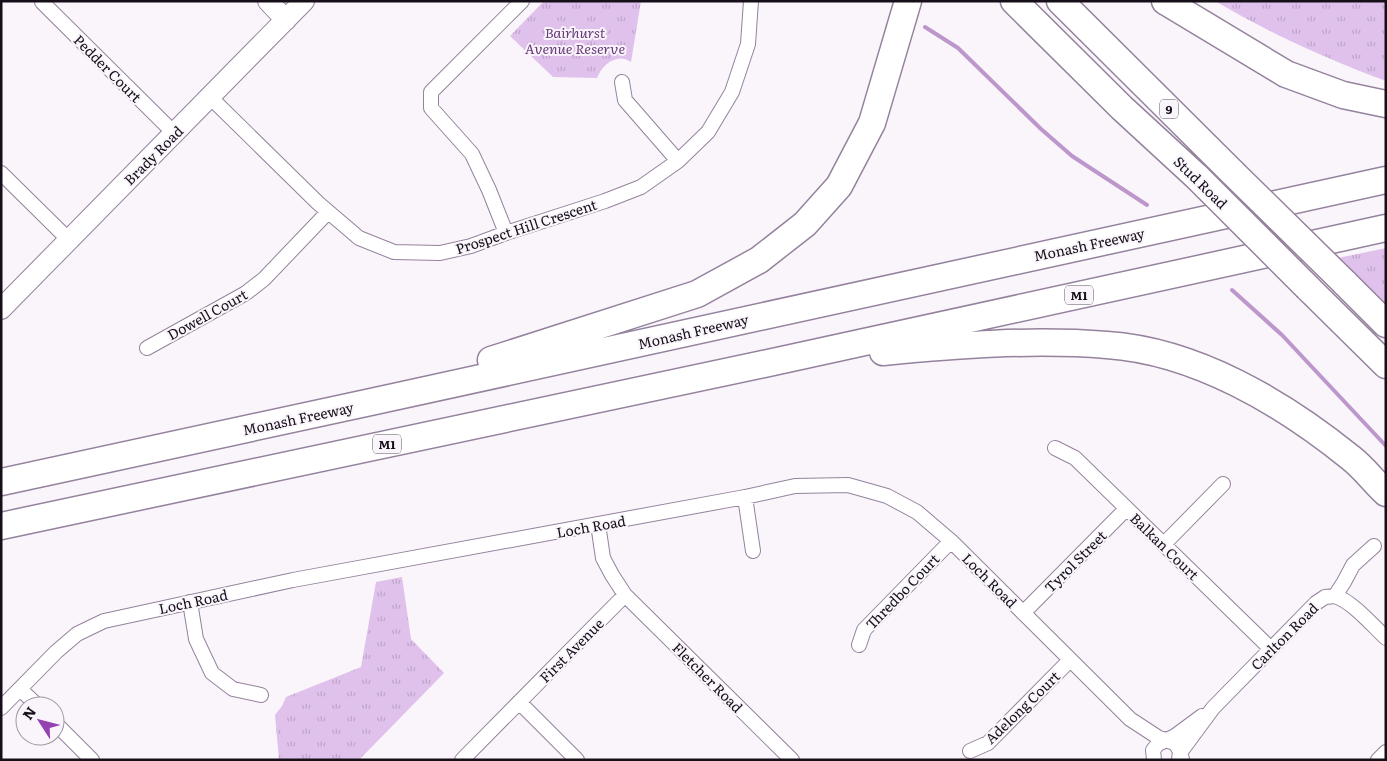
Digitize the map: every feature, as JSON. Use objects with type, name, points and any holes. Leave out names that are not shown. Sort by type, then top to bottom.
[{"type":"highway","points":[[897,1],[896,14],[901,28]]},
{"type":"highway","points":[[334,411],[697,294],[759,260],[805,224],[839,186],[872,123],[908,1]]},
{"type":"highway","name":"Stud Road","points":[[1014,1],[1122,108],[1197,177],[1386,365]]},
{"type":"highway","name":"Stud Road","points":[[1060,1],[1386,324]]},
{"type":"highway","points":[[1165,1],[1286,74],[1342,95],[1386,104]]},
{"type":"highway","name":"Monash Freeway","points":[[1,482],[334,411],[749,318],[1386,180]]},
{"type":"highway","name":"M1","points":[[1,526],[772,362],[1386,228]]},
{"type":"highway","points":[[772,362],[977,343],[1108,345],[1145,351],[1189,363],[1257,393],[1299,419],[1352,459],[1386,493]]},
{"type":"main road","points":[[268,1],[286,20]]},
{"type":"main road","name":"Brady Road","points":[[1,309],[304,1]]},
{"type":"street","points":[[506,233],[472,154],[431,108],[431,92],[522,1]]},
{"type":"street","name":"Prospect Hill Crescent","points":[[210,97],[328,212],[359,238],[394,252],[440,253],[471,246],[605,201],[641,187],[678,161],[708,132],[732,92],[748,44],[751,1]]},
{"type":"street","name":"Pedder Court","points":[[42,2],[174,133]]},
{"type":"street","points":[[622,82],[625,100],[678,161]]},
{"type":"street","points":[[1,174],[68,240]]},
{"type":"street","name":"Dowell Court","points":[[147,348],[246,294],[264,279],[328,212]]},
{"type":"street","name":"Balkan Court","points":[[1055,448],[1075,458],[1126,510],[1164,544],[1271,649]]},
{"type":"street","points":[[1164,544],[1223,484]]},
{"type":"street","name":"Loch Road","points":[[1,708],[56,652],[77,634],[104,621],[292,580],[745,497],[795,486],[848,485],[886,496],[918,512],[951,541],[1130,719],[1150,746],[1152,758]]},
{"type":"street","points":[[745,497],[753,551]]},
{"type":"street","name":"Tyrol Street","points":[[1023,613],[1126,510]]},
{"type":"street","points":[[598,524],[603,558],[625,595]]},
{"type":"street","name":"Thredbo Court","points":[[859,645],[864,630],[951,541]]},
{"type":"street","name":"Carlton Road","points":[[1152,758],[1155,747],[1158,744],[1175,736],[1212,708],[1316,603],[1324,597],[1335,596],[1352,566],[1374,546]]},
{"type":"street","name":"First Avenue","points":[[462,760],[625,595]]},
{"type":"street","name":"Fletcher Road","points":[[625,595],[792,760]]},
{"type":"street","points":[[1335,596],[1342,598],[1386,638]]},
{"type":"street","points":[[190,602],[196,639],[212,673],[233,689],[262,695]]},
{"type":"street","name":"Adelong Court","points":[[970,751],[988,743],[1070,660]]},
{"type":"street","points":[[20,689],[27,696]]},
{"type":"street","points":[[519,702],[577,760]]},
{"type":"street","name":"Carlton Road","points":[[1180,758],[1212,708]]},
{"type":"street","name":"Loch Road","points":[[1130,719],[1166,741],[1175,743],[1180,751],[1180,758]]},
{"type":"street","points":[[65,733],[92,760]]},
{"type":"street","points":[[1378,760],[1386,752]]},
{"type":"green space","name":"Bairhurst Avenue Reserve","points":[[544,1],[641,1],[631,62],[626,59],[615,59],[602,69],[597,78],[553,77],[510,36]]},
{"type":"green space","points":[[1215,1],[1386,1],[1386,81],[1299,45]]},
{"type":"green space","points":[[1386,248],[1386,305],[1338,258]]},
{"type":"green space","points":[[402,577],[411,639],[444,673],[359,760],[279,760],[275,715],[286,697],[361,667],[376,582]]},
{"type":"waterway","points":[[925,27],[958,48],[1041,129],[1072,156],[1147,205]]},
{"type":"waterway","points":[[1232,290],[1282,335],[1386,446]]}]
